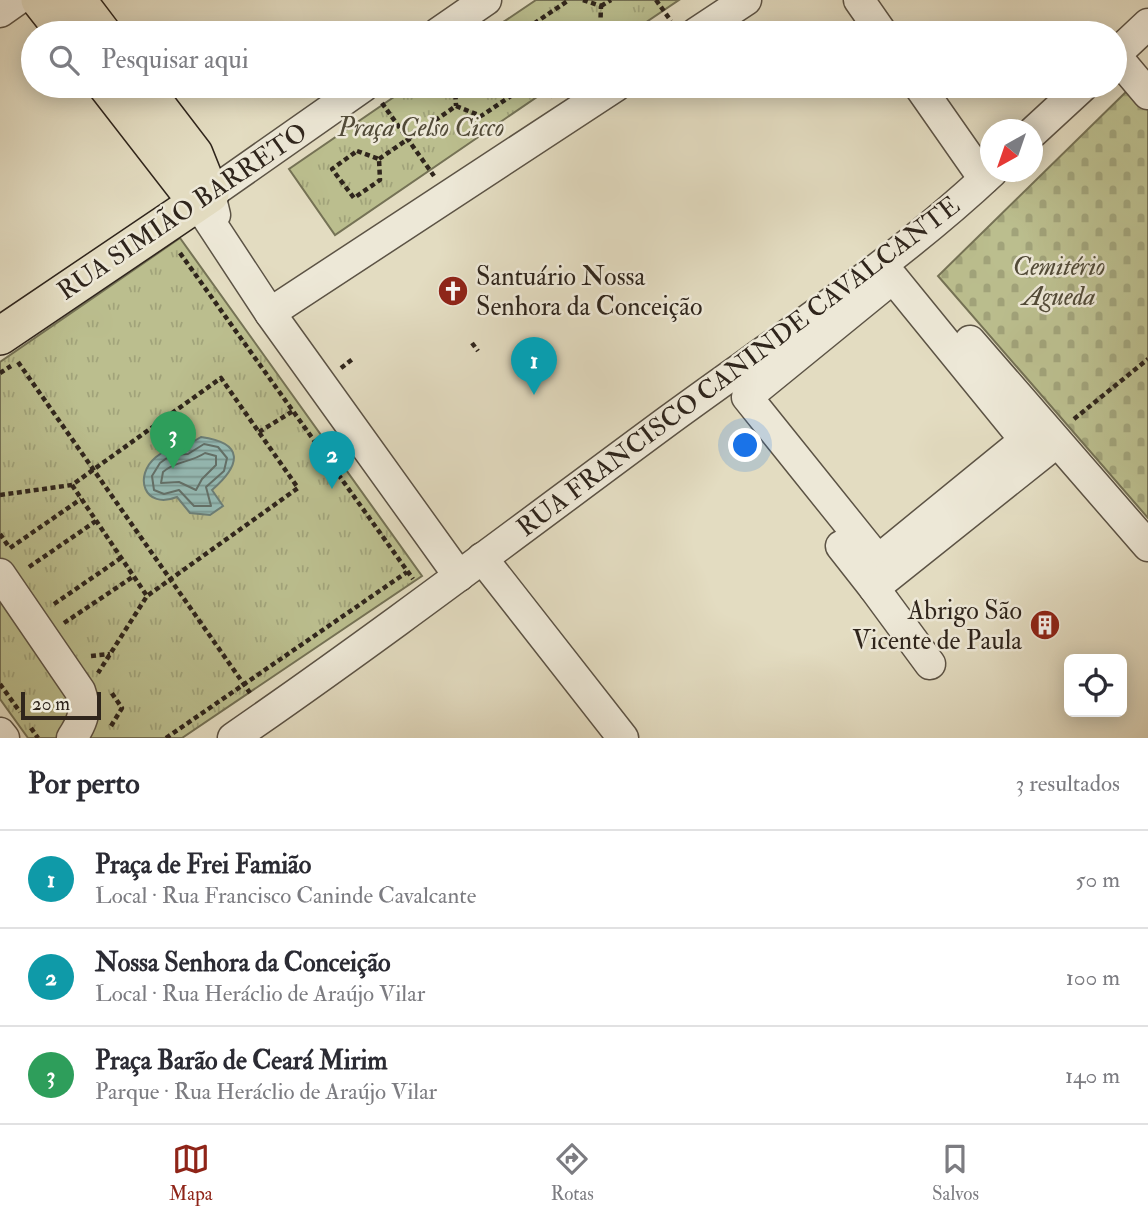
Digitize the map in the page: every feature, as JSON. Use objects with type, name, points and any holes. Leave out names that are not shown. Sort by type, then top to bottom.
[{"type":"main road","points":[[40,0],[57,21]]},
{"type":"main road","points":[[77,0],[93,21]]},
{"type":"main road","points":[[117,98],[203,198]]},
{"type":"main road","points":[[151,98],[194,154],[203,198]]},
{"type":"main road","name":"RUA SIMIÃO BARRETO","points":[[9,349],[203,198]]},
{"type":"street","points":[[0,12],[17,0]]},
{"type":"street","points":[[455,21],[486,0]]},
{"type":"street","points":[[699,21],[746,0]]},
{"type":"street","points":[[859,0],[874,21]]},
{"type":"street","points":[[1127,44],[1148,24]]},
{"type":"street","points":[[1127,69],[1148,94]]},
{"type":"street","name":"RUA SIMIÃO BARRETO","points":[[203,198],[360,98]]},
{"type":"street","points":[[270,313],[598,98]]},
{"type":"street","points":[[928,98],[980,165]]},
{"type":"street","points":[[1043,123],[1070,98]]},
{"type":"street","name":"RUA FRANCISCO CANINDE CAVALCANTE","points":[[233,738],[717,385],[894,253],[980,182]]},
{"type":"street","points":[[203,198],[221,240],[270,313],[458,576]]},
{"type":"street","points":[[894,253],[1148,546]]},
{"type":"street","points":[[876,574],[1025,440],[893,278],[747,397],[876,574],[930,664]]},
{"type":"street","points":[[717,385],[876,574]]},
{"type":"street","points":[[876,574],[1057,442]]},
{"type":"street","points":[[482,558],[624,738]]},
{"type":"street","points":[[12,564],[86,706],[81,723],[72,738]]},
{"type":"street","points":[[0,733],[4,738]]},
{"type":"path","points":[[538,21],[569,0]]},
{"type":"path","points":[[583,0],[601,6],[611,0]]},
{"type":"path","points":[[656,0],[676,21]]},
{"type":"path","points":[[600,21],[601,6]]},
{"type":"path","points":[[376,98],[448,197]]},
{"type":"path","points":[[456,98],[456,106]]},
{"type":"path","points":[[456,106],[481,116],[508,98]]},
{"type":"path","points":[[379,159],[456,106]]},
{"type":"path","points":[[357,151],[379,159],[380,180],[354,198],[332,169],[357,151]]},
{"type":"path","points":[[166,738],[407,572],[179,252]]},
{"type":"path","points":[[472,342],[478,351]]},
{"type":"path","points":[[9,349],[244,685]]},
{"type":"path","points":[[1057,442],[1067,425],[1148,359]]},
{"type":"path","points":[[0,495],[72,485],[221,378],[298,488],[147,596],[98,673]]},
{"type":"path","points":[[259,432],[293,411]]},
{"type":"path","points":[[72,485],[147,596]]},
{"type":"path","points":[[12,564],[81,499]]},
{"type":"path","points":[[12,564],[96,521]]},
{"type":"path","points":[[51,606],[121,558]]},
{"type":"path","points":[[63,624],[134,576]]},
{"type":"path","points":[[86,656],[110,654]]},
{"type":"green space","name":"Praça Celso Cicco","points":[[536,0],[679,0],[648,21],[505,21]]},
{"type":"green space","name":"Cemitério Agueda","points":[[1132,86],[1148,105],[1148,518],[938,276],[1034,182],[1043,182],[1043,173],[1120,98],[1127,98],[1127,91]]},
{"type":"green space","name":"Praça Celso Cicco","points":[[393,98],[535,98],[335,235],[289,169]]},
{"type":"green space","points":[[180,238],[422,576],[182,738],[28,738],[0,699],[0,362]]},
{"type":"water","points":[[201,437],[225,444],[234,456],[229,472],[212,490],[223,506],[210,515],[190,513],[177,497],[157,499],[150,495],[144,481],[149,465],[156,457]]},
{"type":"place","name":"Santuário Nossa Senhora da Conceição","points":[[453,291]]},
{"type":"place","name":"Praça de Frei Famião","points":[[534,395]]},
{"type":"place","name":"Praça Barão de Ceará Mirim","points":[[173,469]]},
{"type":"place","name":"Nossa Senhora da Conceição","points":[[332,489]]},
{"type":"place","name":"Abrigo São Vicente de Paula","points":[[1045,625]]}]
